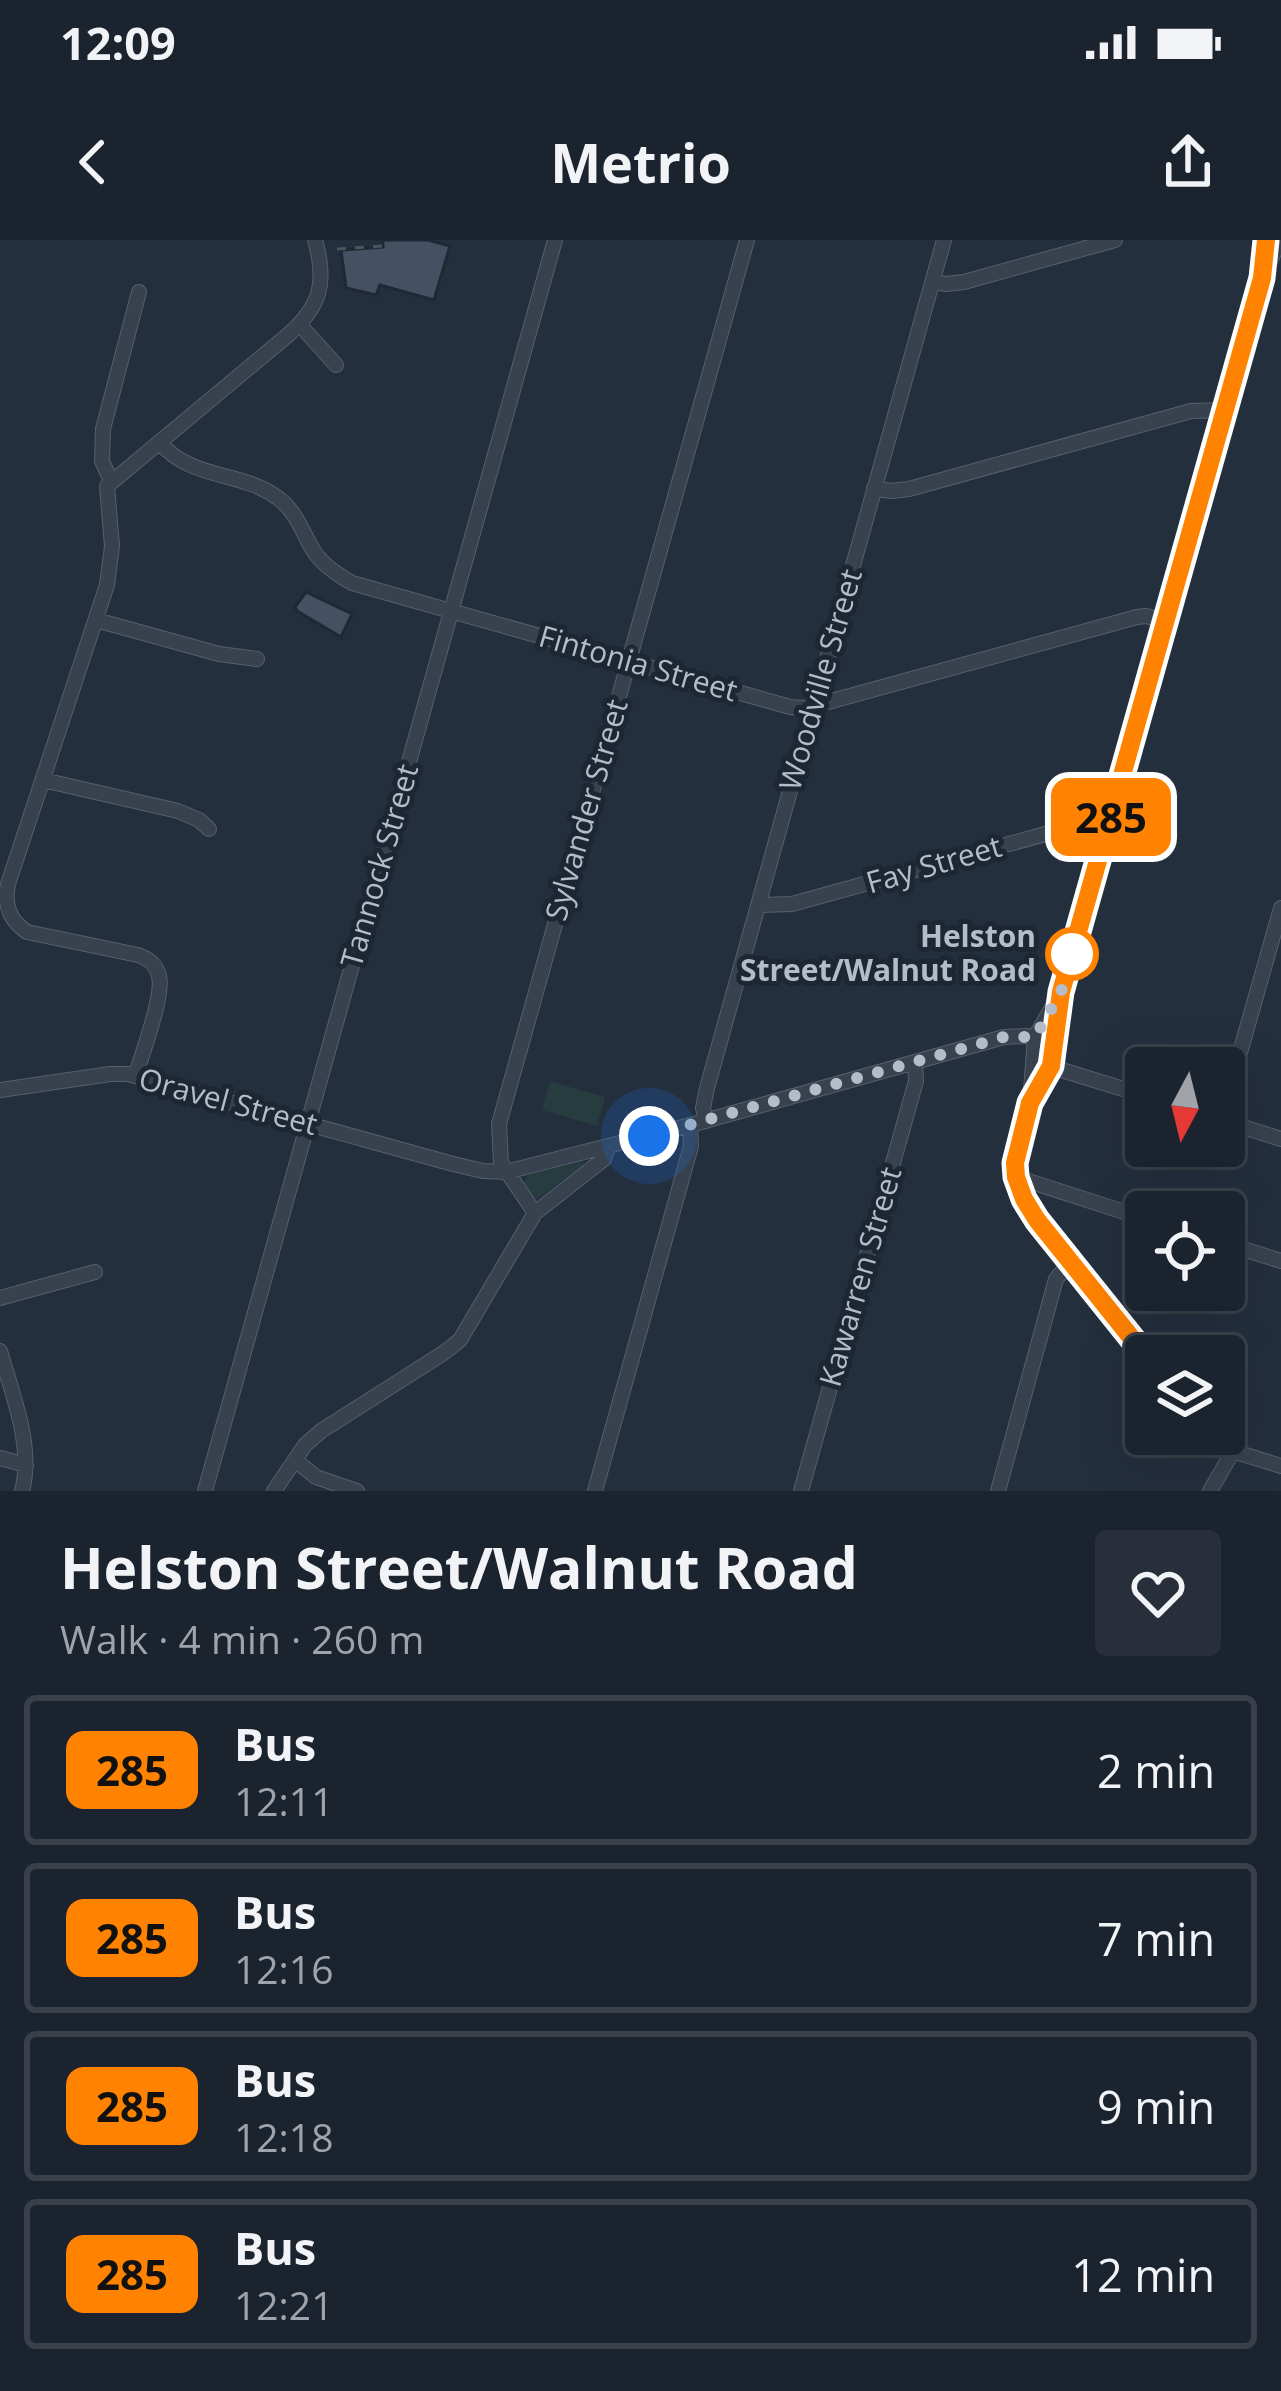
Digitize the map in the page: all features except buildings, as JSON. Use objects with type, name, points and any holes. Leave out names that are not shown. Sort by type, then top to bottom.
[{"type":"street","points":[[136,1075],[160,987],[151,962],[138,955],[34,935],[6,923],[8,884],[96,620],[111,561],[106,490],[111,481],[300,325],[320,291],[315,240]]},
{"type":"street","name":"Tannock Street","points":[[205,1491],[555,240]]},
{"type":"street","name":"Sylvander Street","points":[[506,1172],[499,1154],[499,1124],[747,240]]},
{"type":"street","name":"Woodville Street","points":[[595,1491],[944,240]]},
{"type":"street","points":[[933,282],[964,282],[1115,240]]},
{"type":"street","points":[[1262,278],[1266,240]]},
{"type":"street","points":[[1030,1103],[1051,1066],[1061,992],[1262,278],[1280,240]]},
{"type":"street","points":[[111,481],[102,461],[107,410],[139,292]]},
{"type":"street","points":[[300,325],[336,365]]},
{"type":"street","points":[[874,488],[909,489],[1191,410],[1224,410]]},
{"type":"street","points":[[103,438],[124,470]]},
{"type":"street","name":"Fintonia Street","points":[[159,442],[183,464],[254,485],[283,502],[297,517],[315,553],[340,577],[362,587],[790,707],[814,706],[1138,617],[1166,621]]},
{"type":"street","points":[[96,620],[218,654],[256,659]]},
{"type":"street","points":[[43,780],[178,811],[209,829]]},
{"type":"street","name":"Fay Street","points":[[758,905],[792,904],[1085,823],[1108,825]]},
{"type":"street","points":[[1242,1047],[1281,908]]},
{"type":"street","points":[[1061,992],[1035,1037],[1030,1103],[1016,1177],[1025,1201],[1129,1335]]},
{"type":"street","points":[[535,1213],[506,1172],[1004,1037],[1054,1041]]},
{"type":"street","name":"Kawarren Street","points":[[801,1491],[916,1081],[915,1062]]},
{"type":"street","points":[[1033,1063],[1125,1089]]},
{"type":"street","name":"Oravel Street","points":[[0,1090],[110,1074],[136,1075],[453,1164],[506,1172]]},
{"type":"street","points":[[1245,1128],[1281,1139]]},
{"type":"street","points":[[274,1491],[321,1430],[454,1346],[535,1213],[604,1159],[608,1147]]},
{"type":"street","points":[[1016,1177],[1069,1195]]},
{"type":"street","points":[[1025,1201],[1053,1193],[1125,1212]]},
{"type":"street","points":[[1245,1250],[1281,1261]]},
{"type":"street","points":[[998,1491],[1052,1292],[1060,1272],[1071,1262]]},
{"type":"street","points":[[0,1298],[94,1272]]},
{"type":"street","points":[[0,1351],[26,1466],[22,1491]]},
{"type":"street","points":[[1210,1491],[1231,1455]]},
{"type":"street","points":[[1245,1455],[1281,1466]]},
{"type":"street","points":[[0,1458],[26,1466]]},
{"type":"street","points":[[295,1460],[316,1477],[357,1491]]},
{"type":"path","points":[[338,249],[370,243],[383,246]]},
{"type":"green space","points":[[550,1081],[605,1097],[597,1126],[542,1110]]},
{"type":"green space","points":[[579,1162],[584,1165],[537,1199],[524,1189],[528,1175]]},
{"type":"bus line","name":"285","points":[[1129,1335],[1026,1204],[1015,1163],[1030,1103],[1051,1066],[1061,992],[1262,278],[1266,240]]},
{"type":"place","name":"Helston Street/Walnut Road","points":[[1072,954]]},
{"type":"route","points":[[649,1136],[1004,1037],[1035,1037],[1061,992],[1073,950],[1072,954]]}]
